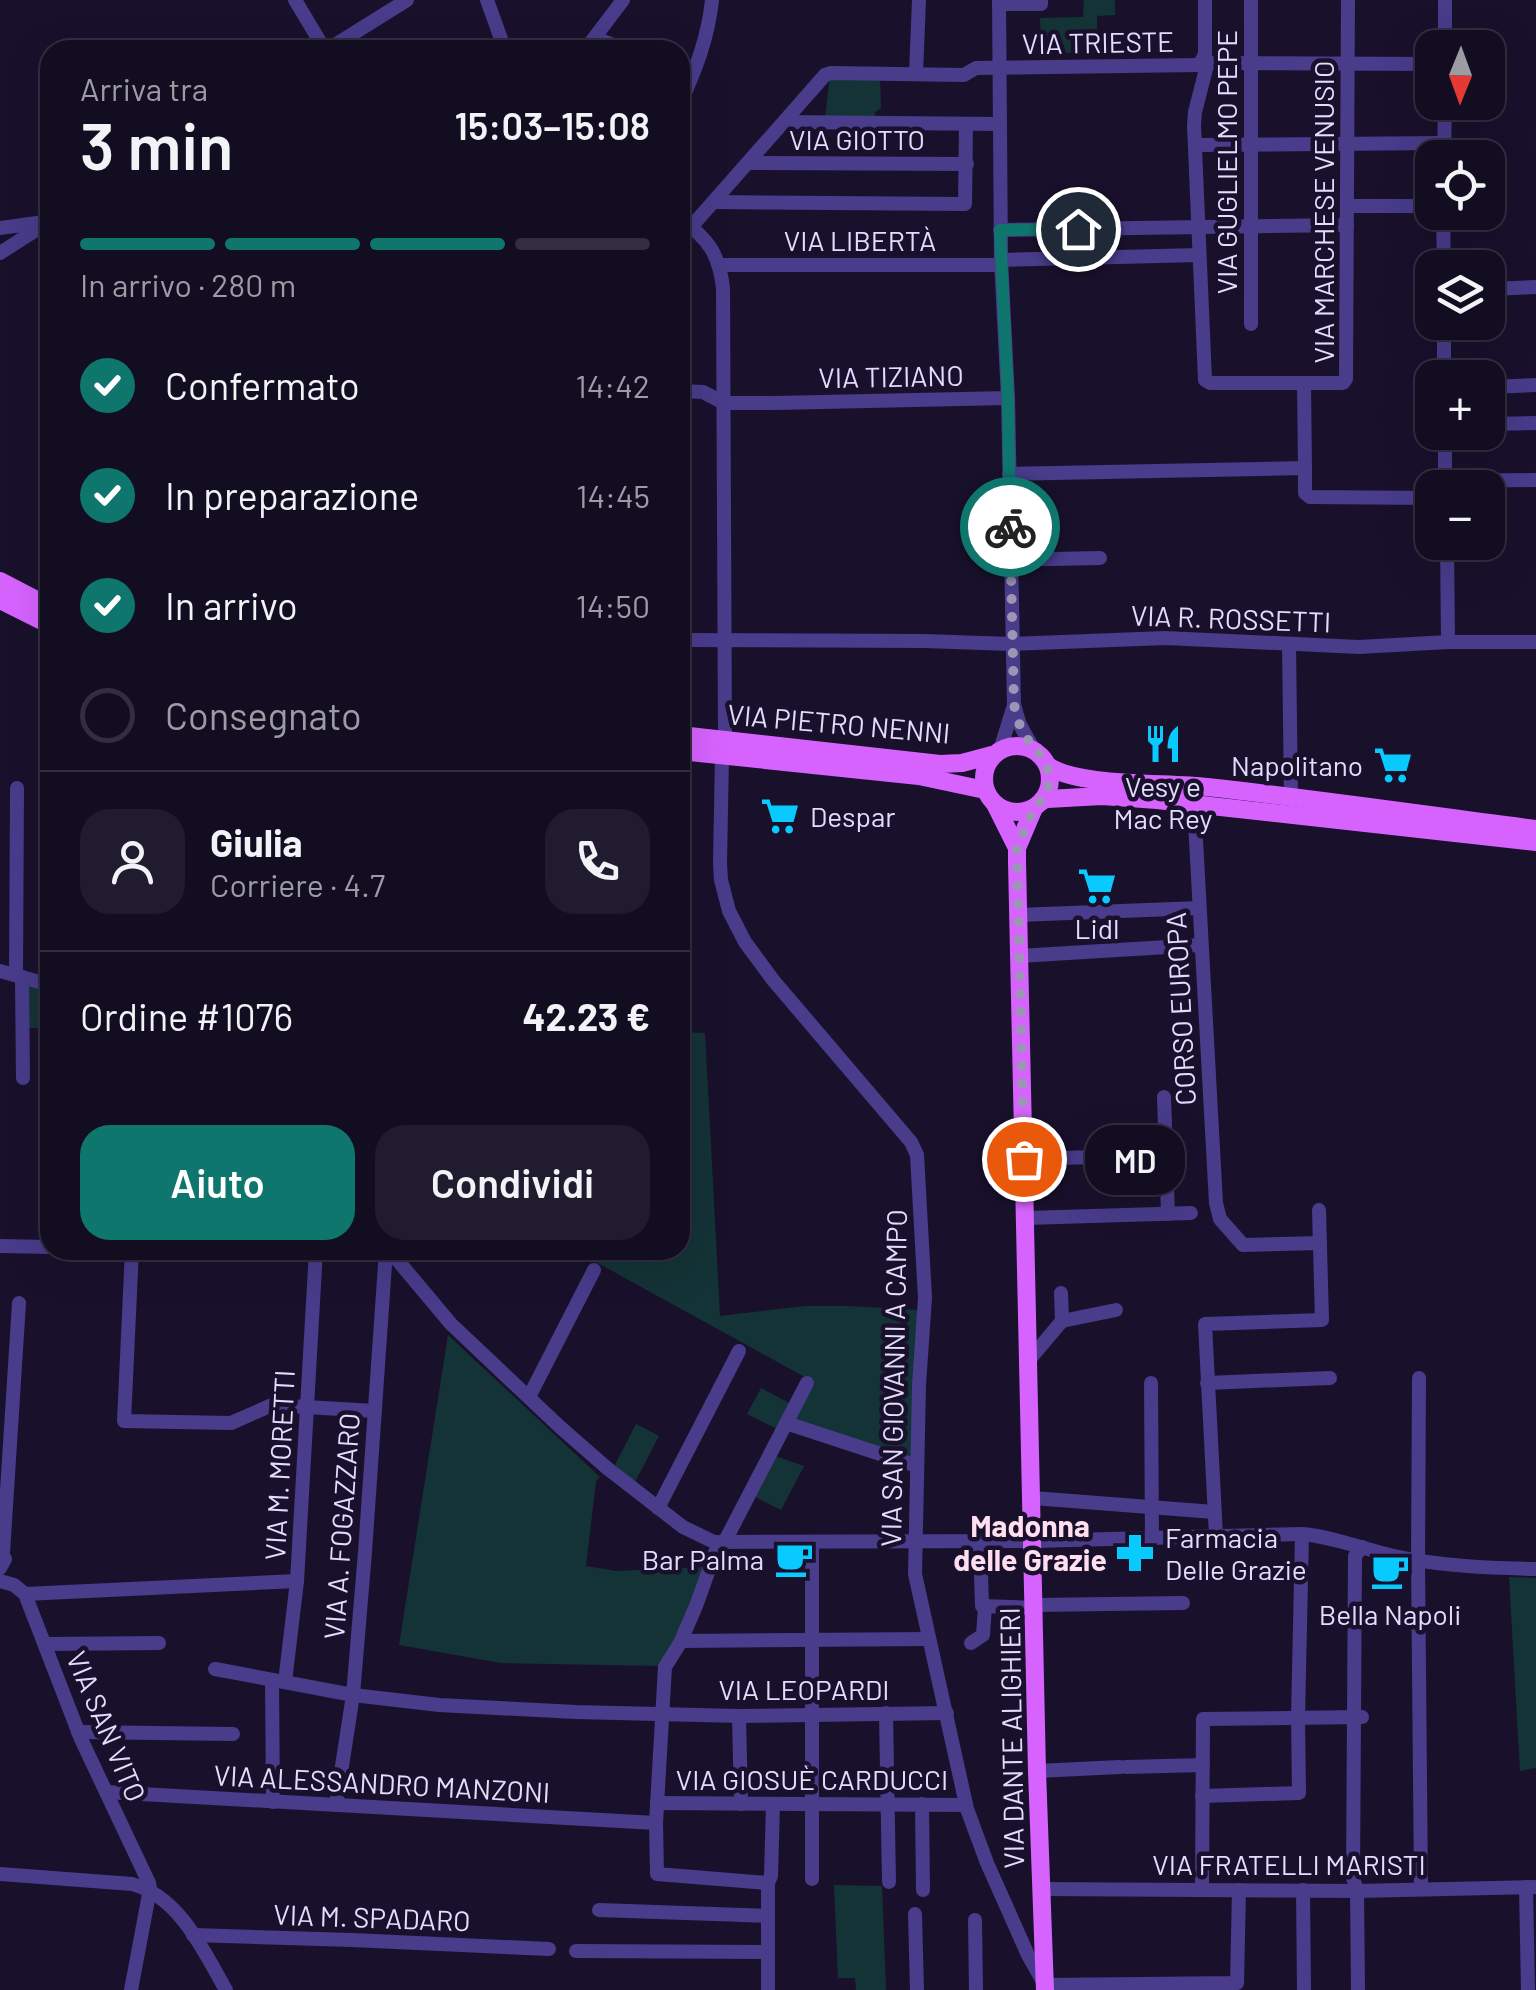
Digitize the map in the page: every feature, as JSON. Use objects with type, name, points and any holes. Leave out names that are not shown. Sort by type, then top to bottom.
[{"type":"main road","points":[[0,582],[40,602]]},
{"type":"main road","points":[[0,600],[40,620]]},
{"type":"main road","name":"VIA PIETRO NENNI","points":[[690,738],[724,748],[919,776],[985,790]]},
{"type":"main road","points":[[1017,848],[985,790],[984,772],[996,752],[1017,745],[1034,750],[1052,770],[1099,780],[1204,786],[1536,830]]},
{"type":"main road","name":"VIA PIETRO NENNI","points":[[690,750],[724,748],[940,764],[962,763],[996,752]]},
{"type":"main road","points":[[1017,848],[1050,784],[1048,766]]},
{"type":"main road","points":[[996,806],[1015,812],[1047,799],[1102,796],[1536,842]]},
{"type":"main road","name":"VIA DANTE ALIGHIERI","points":[[1017,848],[1045,1987]]},
{"type":"street","points":[[295,0],[320,40]]},
{"type":"street","points":[[340,40],[386,6],[408,0]]},
{"type":"street","points":[[488,0],[502,40]]},
{"type":"street","points":[[593,40],[623,0]]},
{"type":"street","points":[[690,80],[708,31],[712,0]]},
{"type":"street","points":[[916,74],[919,0]]},
{"type":"street","points":[[1034,750],[1020,726],[1014,705],[1011,644],[1008,398],[1000,230],[999,2],[1042,4],[1041,0]]},
{"type":"street","name":"VIA TRIESTE","points":[[690,219],[713,202],[828,74],[964,75],[973,68],[1206,67],[1205,0]]},
{"type":"street","name":"VIA GUGLIELMO PEPE","points":[[1251,0],[1251,324]]},
{"type":"street","name":"VIA MARCHESE VENUSIO","points":[[1304,384],[1343,383],[1346,379],[1348,0]]},
{"type":"street","points":[[1445,0],[1445,30]]},
{"type":"street","points":[[1415,64],[1206,67],[1195,112],[1206,381],[1304,384],[1305,493],[1310,497],[1415,498]]},
{"type":"street","points":[[784,122],[999,124]]},
{"type":"street","points":[[713,202],[965,204],[966,124]]},
{"type":"street","points":[[1195,145],[1348,143],[1415,148]]},
{"type":"street","name":"VIA GIOTTO","points":[[748,163],[966,164]]},
{"type":"street","points":[[1347,206],[1415,206]]},
{"type":"street","points":[[0,228],[40,222]]},
{"type":"street","points":[[690,225],[709,242],[719,265]]},
{"type":"street","points":[[1000,230],[1347,225]]},
{"type":"street","points":[[0,253],[40,227]]},
{"type":"street","name":"VIA LIBERTÀ","points":[[719,265],[1199,256]]},
{"type":"street","name":"VIA SAN GIOVANNI A CAMPO","points":[[719,265],[723,288],[724,403],[721,880],[728,911],[745,942],[911,1142],[917,1155],[925,1284],[915,1574],[966,1805],[987,1863],[1045,1987]]},
{"type":"street","points":[[1505,289],[1536,288]]},
{"type":"street","points":[[1505,387],[1536,384]]},
{"type":"street","name":"VIA TIZIANO","points":[[690,391],[703,392],[724,403],[1008,398]]},
{"type":"street","points":[[1505,423],[1536,422]]},
{"type":"street","points":[[1009,474],[1305,468]]},
{"type":"street","points":[[1505,481],[1536,480]]},
{"type":"street","points":[[1010,560],[1100,558]]},
{"type":"street","points":[[1447,560],[1448,642]]},
{"type":"street","name":"VIA R. ROSSETTI","points":[[690,640],[1011,644],[1166,638],[1358,647],[1536,642]]},
{"type":"street","points":[[1288,645],[1291,798]]},
{"type":"street","points":[[996,752],[1014,705]]},
{"type":"street","points":[[17,788],[13,974],[23,1078]]},
{"type":"street","name":"CORSO EUROPA","points":[[1194,804],[1220,1219],[1243,1244],[1320,1243]]},
{"type":"street","points":[[1018,916],[1198,908]]},
{"type":"street","points":[[1018,956],[1200,945]]},
{"type":"street","points":[[13,974],[40,982]]},
{"type":"street","points":[[1164,1097],[1168,1214]]},
{"type":"street","points":[[1024,1159],[1166,1155]]},
{"type":"street","points":[[1216,1536],[1205,1324],[1322,1320],[1319,1210]]},
{"type":"street","points":[[1026,1218],[1190,1213]]},
{"type":"street","points":[[0,1246],[40,1246]]},
{"type":"street","points":[[132,1260],[124,1421],[232,1423],[272,1404],[374,1411]]},
{"type":"street","name":"VIA M. MORETTI","points":[[274,1802],[279,1681],[297,1581],[315,1260]]},
{"type":"street","name":"VIA A. FOGAZZARO","points":[[336,1805],[353,1695],[387,1260]]},
{"type":"street","points":[[397,1260],[452,1324],[560,1427],[693,1534],[722,1543],[980,1542],[1302,1534],[1418,1560],[1536,1570]]},
{"type":"street","points":[[530,1397],[594,1270]]},
{"type":"street","points":[[1061,1293],[1062,1321]]},
{"type":"street","points":[[2,1557],[19,1303]]},
{"type":"street","points":[[1029,1362],[1062,1321],[1116,1310]]},
{"type":"street","points":[[658,1508],[740,1351]]},
{"type":"street","points":[[1206,1382],[1330,1378]]},
{"type":"street","points":[[1420,1378],[1421,1889]]},
{"type":"street","points":[[768,1883],[657,1874],[665,1667],[681,1640],[722,1543],[807,1383]]},
{"type":"street","points":[[1151,1383],[1152,1538]]},
{"type":"street","points":[[786,1423],[917,1466]]},
{"type":"street","points":[[1032,1498],[1214,1512]]},
{"type":"street","points":[[1202,1796],[1299,1793],[1302,1534]]},
{"type":"street","points":[[971,1642],[983,1635],[980,1542]]},
{"type":"street","points":[[812,1543],[812,1878]]},
{"type":"street","points":[[1358,1990],[1362,1547]]},
{"type":"street","name":"VIA SAN VITO","points":[[2,1557],[13,1587],[46,1644],[78,1732],[150,1889]]},
{"type":"street","points":[[13,1587],[297,1581]]},
{"type":"street","points":[[985,1608],[1183,1603]]},
{"type":"street","points":[[681,1640],[929,1638]]},
{"type":"street","points":[[46,1644],[159,1643]]},
{"type":"street","name":"VIA LEOPARDI","points":[[216,1670],[353,1695],[459,1706],[739,1716],[947,1713]]},
{"type":"street","points":[[886,1714],[889,1882]]},
{"type":"street","points":[[739,1716],[741,1804]]},
{"type":"street","points":[[1202,1890],[1203,1719],[1358,1717]]},
{"type":"street","points":[[78,1732],[233,1734]]},
{"type":"street","points":[[1038,1772],[1203,1765]]},
{"type":"street","name":"VIA ALESSANDRO MANZONI","points":[[106,1792],[656,1823]]},
{"type":"street","name":"VIA GIOSUÈ CARDUCCI","points":[[657,1804],[966,1805]]},
{"type":"street","points":[[768,1990],[766,1952],[773,1804]]},
{"type":"street","points":[[922,1804],[923,1890]]},
{"type":"street","points":[[0,1874],[132,1884],[150,1889],[183,1920],[226,1990]]},
{"type":"street","points":[[1528,1990],[1531,1887]]},
{"type":"street","name":"VIA FRATELLI MARISTI","points":[[1042,1888],[1357,1891],[1531,1887]]},
{"type":"street","points":[[131,1990],[150,1889]]},
{"type":"street","points":[[1045,1987],[1166,1987],[1237,1982],[1239,1890]]},
{"type":"street","points":[[1303,1890],[1304,1990]]},
{"type":"street","points":[[599,1910],[768,1916]]},
{"type":"street","points":[[915,1914],[917,1990]]},
{"type":"street","points":[[976,1920],[976,1990]]},
{"type":"street","name":"VIA M. SPADARO","points":[[193,1936],[549,1949]]},
{"type":"street","points":[[576,1952],[766,1952]]},
{"type":"green space","points":[[1084,0],[1115,0],[1115,15],[1097,16],[1097,38],[1078,38],[1077,53],[1047,53],[1047,42],[1041,41],[1040,18],[1083,17]]},
{"type":"green space","points":[[830,76],[880,77],[881,108],[874,119],[825,118]]},
{"type":"green space","points":[[27,984],[40,989],[40,1028],[28,1028]]},
{"type":"green space","points":[[690,1032],[705,1033],[720,1316],[805,1306],[919,1310],[911,1460],[792,1421],[812,1381],[592,1260],[690,1260]]},
{"type":"green space","points":[[448,1335],[600,1477],[596,1481],[586,1566],[616,1571],[704,1567],[677,1638],[660,1666],[501,1663],[399,1645]]},
{"type":"green space","points":[[761,1388],[791,1404],[777,1429],[747,1414]]},
{"type":"green space","points":[[636,1424],[659,1436],[635,1482],[615,1465]]},
{"type":"green space","points":[[775,1456],[804,1466],[781,1510],[755,1497]]},
{"type":"green space","points":[[1509,1577],[1536,1578],[1536,1768],[1520,1771]]},
{"type":"green space","points":[[834,1885],[882,1886],[886,1990],[856,1990],[855,1978],[838,1978]]},
{"type":"way so far","points":[[1010,527],[1014,705],[1020,726],[1042,756],[1050,775],[1047,794],[1034,808],[1017,848],[1024,1159]]},
{"type":"place","name":"Vesy e Mac Rey","points":[[1163,744]]},
{"type":"place","name":"Napolitano","points":[[1393,765]]},
{"type":"place","name":"Despar","points":[[780,816]]},
{"type":"place","name":"Lidl","points":[[1097,886]]},
{"type":"place","name":"MD","points":[[1024,1159]]},
{"type":"place","name":"Farmacia Delle Grazie","points":[[1135,1553]]},
{"type":"place","name":"Bar Palma","points":[[794,1559]]},
{"type":"place","name":"Bella Napoli","points":[[1390,1571]]},
{"type":"district","name":"Madonna delle Grazie","points":[[1030,1542]]},
{"type":"route","points":[[1010,527],[1000,230],[1078,229]]}]
